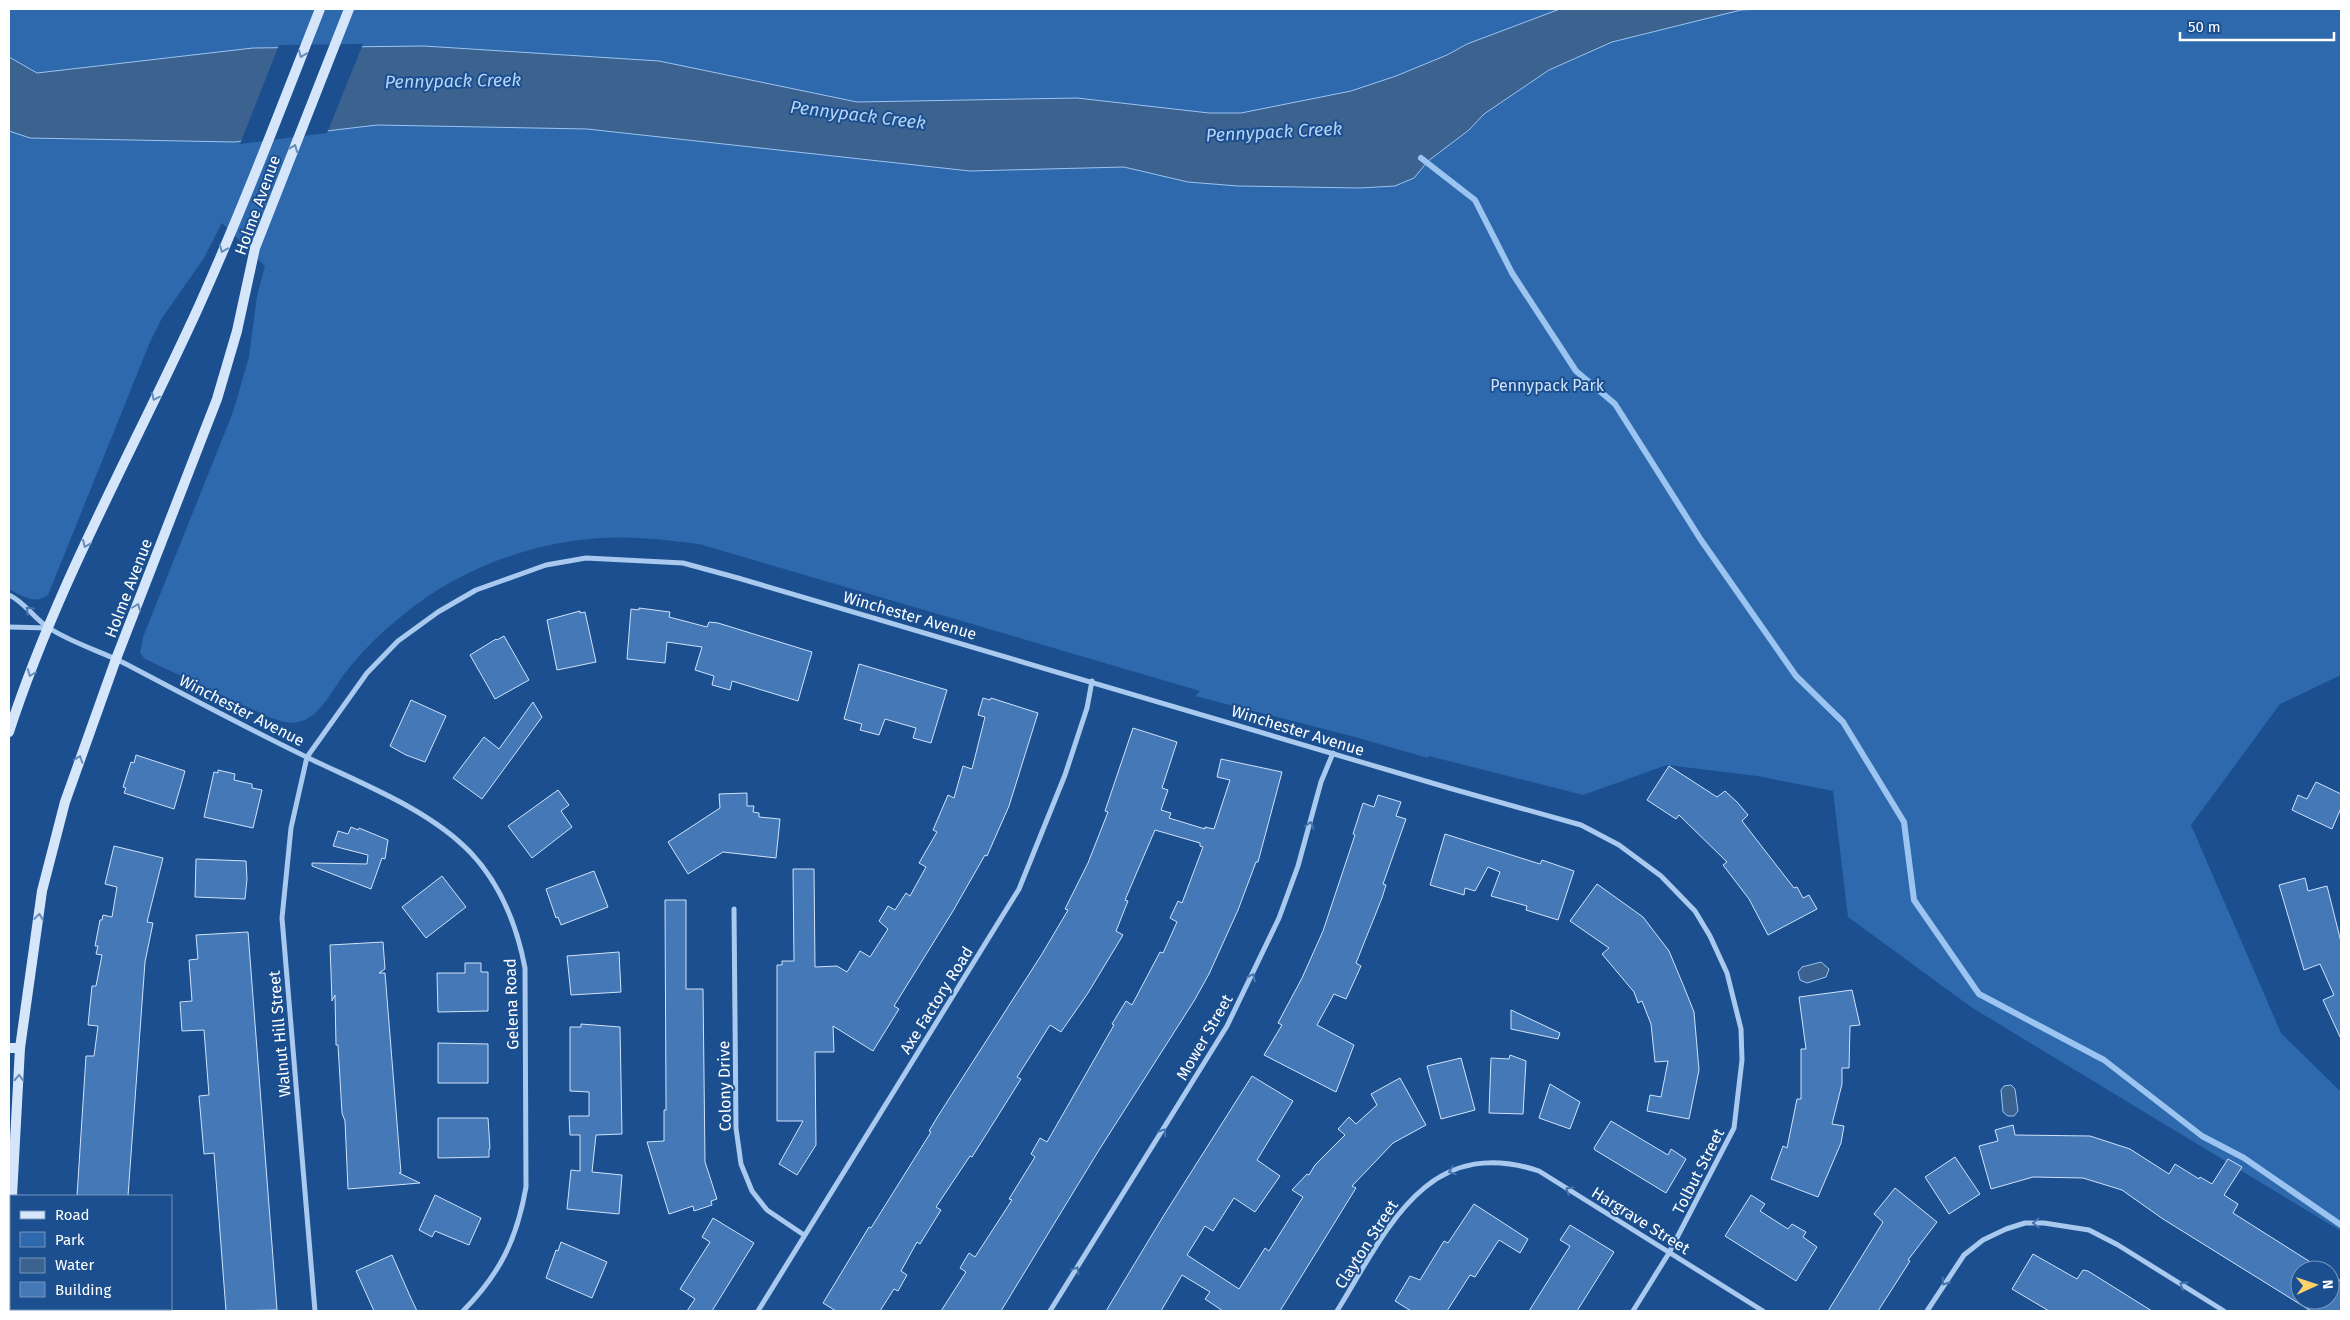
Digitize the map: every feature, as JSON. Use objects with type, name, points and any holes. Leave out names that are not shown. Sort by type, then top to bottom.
[{"type":"main road","name":"Holme Avenue","points":[[9,732],[48,628],[116,478],[198,306],[242,205],[320,9]]},
{"type":"main road","name":"Holme Avenue","points":[[12,1195],[20,1048],[42,891],[65,802],[116,659],[217,399],[237,331],[255,248],[350,9]]},
{"type":"main road","points":[[9,1048],[20,1048]]},
{"type":"main road","points":[[9,1252],[10,1230]]},
{"type":"street","name":"Winchester Avenue","points":[[9,595],[18,599],[48,628],[116,659],[307,757],[367,674],[398,642],[438,612],[476,590],[546,565],[586,558],[683,563],[1581,825],[1620,845],[1661,876],[1694,911],[1710,936],[1727,973],[1741,1029]]},
{"type":"street","name":"Winchester Avenue","points":[[9,628],[48,628]]},
{"type":"street","name":"Axe Factory Road","points":[[758,1311],[1019,889],[1065,775],[1087,708],[1092,681]]},
{"type":"street","name":"Mower Street","points":[[1050,1311],[1227,1026],[1279,918],[1298,866],[1321,782],[1334,753]]},
{"type":"street","name":"Walnut Hill Street","points":[[307,757],[291,828],[282,918],[315,1311]]},
{"type":"street","name":"Gelena Road","points":[[307,757],[388,796],[444,830],[471,853],[492,879],[508,908],[520,940],[525,968],[526,1187],[512,1243],[496,1272],[480,1295],[463,1311]]},
{"type":"street","name":"Colony Drive","points":[[734,909],[736,1128],[741,1164],[752,1191],[767,1210],[804,1235]]},
{"type":"street","name":"Tolbut Street","points":[[1633,1311],[1670,1253],[1734,1128],[1742,1060],[1741,1029]]},
{"type":"street","name":"Hargrave Street","points":[[1500,1163],[1521,1165],[1539,1171],[1763,1311]]},
{"type":"street","name":"Clayton Street","points":[[1337,1311],[1400,1210],[1418,1191],[1441,1174],[1468,1165],[1500,1163]]},
{"type":"street","points":[[1926,1311],[1964,1254],[1983,1240],[2006,1229],[2025,1223],[2044,1223],[2089,1230],[2118,1245],[2224,1311]]},
{"type":"green space","name":"Pennypack Park","points":[[9,9],[2341,9],[2341,675],[2280,704],[2191,825],[2281,1033],[2341,1092],[2341,1231],[1971,1007],[1848,917],[1833,791],[1757,776],[1667,765],[1583,795],[1429,756],[1428,758],[1355,737],[1195,696],[1200,691],[699,544],[650,539],[601,538],[548,545],[496,561],[471,572],[424,599],[388,627],[355,661],[316,712],[298,722],[285,722],[269,717],[145,659],[140,653],[143,637],[233,412],[249,357],[257,296],[265,266],[222,223],[204,258],[162,318],[150,342],[48,595],[43,598],[33,599],[9,589]]},
{"type":"water","name":"Pennypack Creek","points":[[1560,9],[1765,9],[1741,10],[1612,42],[1549,70],[1484,114],[1469,130],[1428,161],[1414,178],[1395,186],[1360,188],[1238,186],[1188,182],[1124,167],[970,171],[587,129],[377,125],[234,142],[30,138],[9,131],[9,57],[37,73],[253,48],[424,46],[659,61],[857,102],[1077,98],[1209,113],[1241,113],[1351,91],[1396,76],[1447,55],[1467,44]]},
{"type":"water","points":[[1821,962],[1829,969],[1826,977],[1807,983],[1800,980],[1798,972],[1802,967]]},
{"type":"water","points":[[2011,1085],[2015,1089],[2018,1111],[2014,1116],[2008,1116],[2003,1112],[2001,1090],[2004,1086]]},
{"type":"pier","points":[[363,44],[327,133],[240,144],[279,45]]},
{"type":"building","points":[[639,608],[670,612],[669,617],[707,627],[709,622],[718,623],[812,652],[798,701],[732,681],[730,690],[712,685],[714,676],[695,670],[702,647],[667,642],[665,663],[627,659],[631,609],[639,610]]},
{"type":"building","points":[[580,611],[580,613],[585,612],[596,662],[557,670],[547,620]]},
{"type":"building","points":[[504,636],[529,680],[495,699],[470,655]]},
{"type":"building","points":[[859,664],[947,690],[931,743],[913,738],[916,728],[885,719],[879,735],[860,730],[862,724],[844,719]]},
{"type":"building","points":[[983,698],[990,700],[991,698],[1038,713],[1009,806],[987,856],[985,855],[894,1006],[899,1009],[873,1051],[833,1026],[834,1052],[815,1052],[816,1145],[797,1175],[779,1164],[803,1121],[777,1121],[777,965],[782,965],[782,961],[794,961],[793,869],[814,869],[815,967],[837,966],[847,972],[860,951],[870,957],[888,929],[879,921],[888,906],[895,910],[906,893],[910,896],[926,867],[919,863],[937,832],[933,830],[948,795],[954,798],[963,766],[972,769],[985,717],[978,715]]},
{"type":"building","points":[[411,700],[446,716],[425,762],[406,755],[390,746]]},
{"type":"building","points":[[533,702],[542,717],[482,799],[453,778],[484,737],[499,749]]},
{"type":"building","points":[[1133,728],[1177,742],[1162,788],[1168,790],[1161,810],[1171,813],[1169,818],[1205,829],[1205,827],[1214,829],[1230,780],[1217,777],[1221,759],[1282,772],[1258,862],[1256,862],[1238,910],[1209,974],[1001,1311],[941,1311],[966,1272],[960,1268],[969,1253],[975,1257],[1012,1200],[1009,1199],[1035,1157],[1031,1154],[1040,1138],[1047,1142],[1114,1025],[1112,1024],[1126,1001],[1132,1005],[1160,952],[1163,953],[1177,922],[1170,918],[1178,901],[1182,903],[1203,847],[1200,846],[1200,843],[1155,830],[1125,900],[1128,901],[1116,931],[1123,935],[1088,993],[1061,1032],[1050,1025],[1017,1077],[1021,1079],[972,1157],[970,1156],[936,1207],[941,1210],[920,1244],[917,1242],[901,1271],[907,1275],[898,1291],[894,1289],[880,1311],[836,1311],[823,1303],[1068,910],[1065,909],[1088,863],[1108,812],[1105,811]]},
{"type":"building","points":[[136,755],[185,771],[174,809],[124,793],[126,788],[123,787],[131,762],[134,763]]},
{"type":"building","points":[[1669,766],[1717,797],[1725,791],[1737,802],[1748,815],[1742,821],[1794,888],[1797,887],[1803,898],[1809,895],[1817,909],[1768,935],[1749,899],[1723,865],[1727,862],[1679,815],[1676,819],[1647,800]]},
{"type":"building","points":[[218,770],[235,774],[234,780],[252,784],[252,788],[262,790],[253,828],[204,817],[214,772],[218,773]]},
{"type":"building","points":[[2316,782],[2341,794],[2341,808],[2332,829],[2292,810],[2298,795],[2307,799]]},
{"type":"building","points":[[558,790],[569,805],[561,811],[572,827],[532,858],[508,826]]},
{"type":"building","points":[[747,793],[747,806],[754,806],[753,812],[759,813],[759,817],[780,819],[776,858],[723,852],[688,874],[668,842],[720,808],[719,794]]},
{"type":"building","points":[[1378,795],[1401,802],[1396,816],[1406,819],[1383,884],[1386,885],[1382,898],[1356,963],[1361,966],[1346,999],[1334,994],[1317,1025],[1354,1045],[1336,1092],[1264,1055],[1282,1025],[1278,1023],[1302,978],[1323,931],[1355,835],[1353,834],[1363,803],[1374,807]]},
{"type":"building","points":[[351,827],[358,830],[359,828],[388,840],[385,859],[382,858],[371,889],[312,866],[312,863],[367,864],[368,855],[333,846],[338,831],[348,834]]},
{"type":"building","points":[[1445,834],[1540,864],[1542,860],[1574,871],[1558,920],[1526,910],[1527,906],[1491,896],[1500,872],[1488,867],[1475,891],[1465,888],[1464,895],[1430,885]]},
{"type":"building","points":[[114,846],[163,858],[147,922],[153,923],[145,962],[128,1195],[77,1195],[86,1056],[94,1056],[98,1026],[88,1025],[92,986],[96,986],[102,955],[96,954],[98,946],[95,946],[100,920],[102,920],[103,915],[112,917],[117,887],[105,884]]},
{"type":"building","points":[[196,859],[246,861],[245,899],[195,897]]},
{"type":"building","points":[[594,871],[608,907],[561,925],[558,917],[556,918],[546,889]]},
{"type":"building","points":[[442,876],[466,907],[426,938],[402,907]]},
{"type":"building","points":[[2305,878],[2308,891],[2327,886],[2341,942],[2341,1039],[2323,1000],[2334,995],[2320,964],[2304,970],[2279,885]]},
{"type":"building","points":[[1597,884],[1643,917],[1669,951],[1694,1012],[1699,1070],[1689,1119],[1647,1111],[1650,1095],[1661,1097],[1668,1061],[1655,1062],[1651,1024],[1642,1001],[1638,1003],[1634,992],[1602,954],[1609,948],[1570,921]]},
{"type":"building","points":[[665,900],[686,900],[686,989],[703,989],[705,1162],[717,1199],[711,1201],[712,1205],[694,1211],[693,1206],[669,1214],[647,1142],[664,1141],[664,1110],[666,1110]]},
{"type":"building","points":[[248,932],[277,1310],[226,1311],[214,1153],[204,1154],[199,1096],[209,1095],[204,1030],[182,1031],[180,1002],[192,1001],[189,960],[198,959],[196,935]]},
{"type":"building","points":[[383,942],[385,969],[379,973],[385,973],[401,1173],[399,1173],[420,1183],[348,1189],[345,1121],[342,1113],[338,1045],[336,1045],[335,995],[332,1001],[330,945]]},
{"type":"building","points":[[619,952],[621,992],[571,995],[567,956]]},
{"type":"building","points":[[465,963],[481,963],[481,972],[488,972],[488,1011],[438,1012],[437,973],[465,973]]},
{"type":"building","points":[[1852,990],[1860,1025],[1850,1026],[1849,1068],[1842,1068],[1842,1084],[1832,1124],[1844,1126],[1841,1143],[1818,1197],[1771,1179],[1783,1146],[1787,1148],[1797,1099],[1801,1099],[1801,1049],[1806,1049],[1799,997]]},
{"type":"building","points":[[1511,1010],[1560,1033],[1558,1039],[1511,1029]]},
{"type":"building","points":[[581,1024],[620,1027],[622,1134],[596,1135],[592,1172],[622,1175],[619,1214],[567,1209],[571,1170],[580,1171],[580,1135],[570,1135],[569,1116],[589,1116],[589,1092],[570,1091],[570,1027],[581,1027]]},
{"type":"building","points":[[438,1043],[488,1044],[488,1083],[438,1083]]},
{"type":"building","points":[[1510,1055],[1526,1061],[1523,1114],[1489,1113],[1491,1058],[1509,1059]]},
{"type":"building","points":[[1461,1058],[1475,1110],[1441,1119],[1427,1066]]},
{"type":"building","points":[[1252,1076],[1293,1101],[1257,1160],[1280,1176],[1255,1212],[1234,1198],[1213,1231],[1205,1226],[1187,1255],[1239,1289],[1265,1248],[1269,1251],[1303,1197],[1292,1190],[1307,1174],[1309,1175],[1315,1165],[1345,1135],[1338,1129],[1349,1117],[1356,1124],[1377,1105],[1371,1094],[1400,1078],[1426,1125],[1393,1143],[1352,1186],[1356,1188],[1280,1311],[1223,1311],[1205,1299],[1210,1292],[1182,1275],[1161,1311],[1106,1311],[1164,1215]]},
{"type":"building","points":[[1550,1084],[1580,1102],[1570,1129],[1539,1118]]},
{"type":"building","points":[[438,1118],[488,1118],[489,1157],[438,1158]]},
{"type":"building","points":[[1611,1121],[1668,1155],[1671,1149],[1686,1159],[1666,1193],[1595,1150],[1594,1148]]},
{"type":"building","points":[[2013,1125],[2015,1135],[2090,1136],[2130,1149],[2169,1174],[2175,1164],[2199,1179],[2200,1177],[2212,1184],[2228,1159],[2242,1167],[2224,1195],[2238,1204],[2233,1213],[2307,1260],[2290,1260],[2290,1298],[2163,1219],[2122,1190],[2083,1178],[2033,1177],[1991,1189],[1979,1146],[1998,1141],[1995,1130]]},
{"type":"building","points":[[1955,1157],[1980,1194],[1949,1214],[1925,1177]]},
{"type":"building","points":[[1895,1188],[1937,1222],[1908,1260],[1910,1261],[1878,1311],[1828,1311],[1883,1222],[1874,1214]]},
{"type":"building","points":[[435,1195],[481,1218],[469,1245],[435,1231],[432,1237],[419,1230]]},
{"type":"building","points":[[1751,1195],[1765,1204],[1760,1211],[1788,1229],[1792,1224],[1806,1232],[1803,1237],[1817,1247],[1796,1281],[1725,1236]]},
{"type":"building","points":[[1474,1204],[1528,1239],[1520,1253],[1499,1240],[1475,1277],[1470,1275],[1447,1311],[1411,1311],[1395,1301],[1410,1276],[1420,1280],[1444,1241],[1448,1243]]},
{"type":"building","points":[[713,1218],[754,1243],[712,1311],[687,1311],[695,1299],[680,1289],[710,1242],[702,1237]]},
{"type":"building","points":[[1570,1225],[1614,1252],[1577,1311],[1529,1311],[1570,1246],[1560,1240]]},
{"type":"building","points":[[561,1242],[607,1262],[592,1298],[546,1278],[556,1250],[558,1251]]},
{"type":"building","points":[[2033,1254],[2077,1279],[2083,1270],[2088,1271],[2152,1311],[2049,1311],[2012,1289]]},
{"type":"building","points":[[392,1255],[417,1311],[374,1311],[356,1271]]},
{"type":"building","points":[[2341,1281],[2341,1311],[2309,1310],[2340,1310]]},
{"type":"waterway","points":[[1421,158],[1475,200],[1512,273],[1576,371],[1615,404],[1701,540],[1796,676],[1843,722],[1904,822],[1914,900],[1979,994],[2104,1060],[2202,1136],[2244,1158],[2341,1225]]}]
